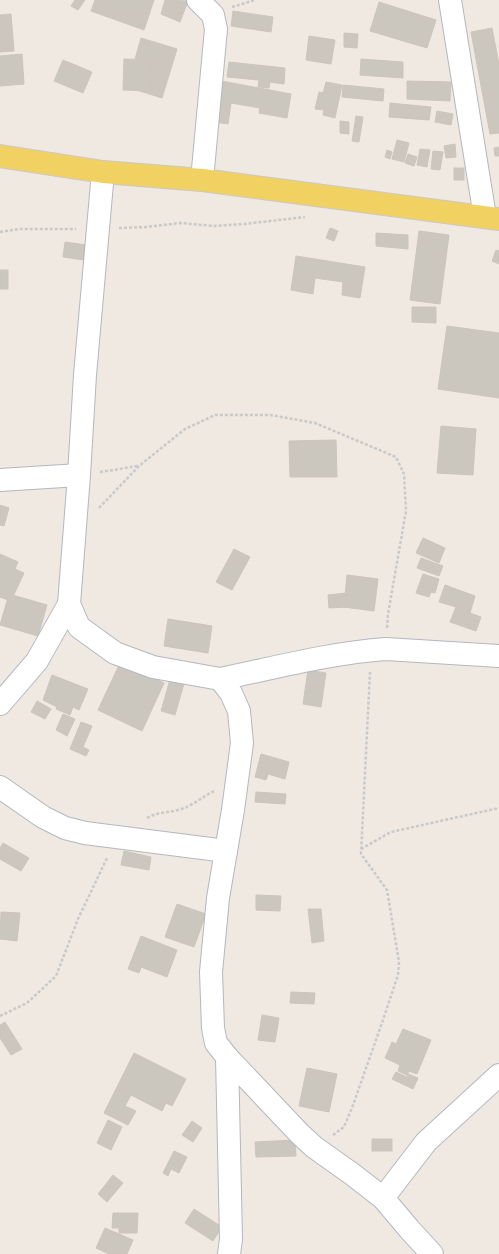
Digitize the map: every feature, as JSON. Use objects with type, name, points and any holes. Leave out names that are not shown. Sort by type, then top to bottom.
[{"type":"main road","points":[[0,156],[103,172],[202,180],[492,218]]},
{"type":"street","points":[[198,0],[213,15],[216,29],[202,180]]},
{"type":"street","points":[[450,0],[492,218]]},
{"type":"street","points":[[0,704],[37,661],[69,604],[85,375],[103,172]]},
{"type":"street","points":[[0,480],[79,475]]},
{"type":"street","points":[[69,604],[79,627],[115,653],[153,667],[220,679],[379,649],[499,656]]},
{"type":"street","points":[[220,679],[231,693],[239,712],[242,743],[218,898],[211,972],[213,1028],[216,1043],[227,1057],[314,1148],[352,1174],[383,1198],[432,1254]]},
{"type":"street","points":[[0,787],[43,817],[65,828],[85,833],[118,836],[226,851]]},
{"type":"street","points":[[227,1057],[231,1239],[229,1254]]},
{"type":"street","points":[[383,1198],[426,1142],[499,1075]]},
{"type":"path","points":[[0,232],[19,229],[146,227],[180,223],[214,226],[312,216]]},
{"type":"path","points":[[97,510],[139,466],[185,429],[215,415],[270,415],[315,423],[396,457],[404,474],[406,511],[388,614],[379,649],[361,854],[387,890],[399,962],[398,975],[344,1127],[314,1148]]},
{"type":"path","points":[[79,475],[139,466]]},
{"type":"path","points":[[0,1016],[28,1003],[56,976],[78,919],[118,836],[153,814],[178,810],[193,804],[237,778]]},
{"type":"path","points":[[362,849],[391,832],[499,808]]},
{"type":"building","points":[[75,0],[85,0],[78,10],[71,6]]},
{"type":"building","points":[[95,0],[154,0],[144,30],[91,11]]},
{"type":"building","points":[[104,0],[150,0],[127,23]]},
{"type":"building","points":[[165,0],[188,1],[180,22],[161,14]]},
{"type":"building","points":[[379,2],[436,20],[427,48],[370,31]]},
{"type":"building","points":[[233,11],[273,17],[271,32],[231,26]]},
{"type":"building","points":[[11,14],[14,51],[0,52],[0,15]]},
{"type":"building","points":[[492,28],[499,64],[499,133],[490,134],[471,32]]},
{"type":"building","points":[[344,33],[358,34],[357,48],[344,47]]},
{"type":"building","points":[[309,36],[335,40],[331,64],[306,60]]},
{"type":"building","points":[[141,38],[177,49],[162,98],[127,87]]},
{"type":"building","points":[[22,54],[24,84],[0,86],[0,56]]},
{"type":"building","points":[[124,59],[151,60],[150,91],[123,90]]},
{"type":"building","points":[[361,59],[403,62],[403,78],[360,75]]},
{"type":"building","points":[[63,60],[92,72],[83,93],[54,81]]},
{"type":"building","points":[[229,62],[285,68],[284,84],[270,82],[269,88],[258,87],[259,80],[227,77]]},
{"type":"building","points":[[216,80],[291,94],[287,118],[259,113],[260,108],[231,103],[228,124],[209,121]]},
{"type":"building","points":[[407,81],[451,82],[450,101],[407,99]]},
{"type":"building","points":[[326,82],[342,85],[335,118],[323,115],[324,110],[315,109],[319,92],[323,93]]},
{"type":"building","points":[[343,85],[384,89],[383,101],[342,97]]},
{"type":"building","points":[[390,103],[431,107],[429,120],[389,117]]},
{"type":"building","points":[[437,111],[453,114],[451,125],[435,122]]},
{"type":"building","points":[[356,116],[363,117],[359,142],[352,141]]},
{"type":"building","points":[[340,121],[349,122],[349,134],[340,133]]},
{"type":"building","points":[[397,140],[409,143],[404,162],[392,159]]},
{"type":"building","points":[[455,144],[456,157],[446,158],[444,146]]},
{"type":"building","points":[[499,147],[499,156],[495,156],[494,148]]},
{"type":"building","points":[[420,149],[430,150],[427,167],[417,165]]},
{"type":"building","points":[[387,150],[392,152],[390,159],[385,157]]},
{"type":"building","points":[[433,151],[443,152],[440,170],[431,169]]},
{"type":"building","points":[[408,154],[417,157],[414,166],[405,163]]},
{"type":"building","points":[[454,168],[464,168],[464,180],[454,180]]},
{"type":"building","points":[[330,228],[338,231],[334,241],[326,238]]},
{"type":"building","points":[[419,231],[449,235],[440,304],[410,300]]},
{"type":"building","points":[[376,233],[408,235],[408,249],[376,246]]},
{"type":"building","points":[[65,242],[93,246],[91,261],[63,257]]},
{"type":"building","points":[[496,250],[499,251],[499,264],[492,261]]},
{"type":"building","points":[[296,256],[365,267],[360,298],[342,295],[343,282],[315,278],[313,294],[291,290]]},
{"type":"building","points":[[0,270],[8,270],[8,289],[0,289]]},
{"type":"building","points":[[412,307],[436,307],[436,323],[412,322]]},
{"type":"building","points":[[447,326],[499,333],[499,398],[438,389]]},
{"type":"building","points":[[441,426],[476,429],[473,475],[437,473]]},
{"type":"building","points":[[336,440],[337,477],[290,477],[289,441]]},
{"type":"building","points":[[0,505],[9,508],[4,526],[0,525]]},
{"type":"building","points":[[423,538],[445,548],[439,563],[416,553]]},
{"type":"building","points":[[234,549],[250,557],[232,590],[216,582]]},
{"type":"building","points":[[0,554],[18,562],[15,569],[24,573],[11,601],[0,597]]},
{"type":"building","points":[[421,558],[443,566],[439,576],[417,568]]},
{"type":"building","points":[[423,574],[439,579],[435,593],[431,592],[429,597],[416,593]]},
{"type":"building","points":[[347,575],[378,579],[374,611],[344,607]]},
{"type":"building","points":[[445,585],[475,596],[470,613],[481,617],[476,631],[450,622],[456,607],[439,602]]},
{"type":"building","points":[[346,593],[347,607],[329,608],[328,595]]},
{"type":"building","points":[[9,594],[47,605],[38,636],[0,625]]},
{"type":"building","points":[[168,619],[212,626],[208,653],[164,646]]},
{"type":"building","points":[[120,663],[164,683],[142,731],[98,710]]},
{"type":"building","points":[[308,670],[326,673],[321,707],[303,704]]},
{"type":"building","points":[[52,675],[88,689],[79,710],[73,707],[70,715],[56,709],[57,707],[43,700]]},
{"type":"building","points":[[171,676],[185,680],[175,715],[161,711]]},
{"type":"building","points":[[37,701],[51,709],[45,719],[31,712]]},
{"type":"building","points":[[63,714],[75,719],[67,736],[56,730]]},
{"type":"building","points":[[81,722],[92,726],[83,747],[89,750],[86,756],[70,749]]},
{"type":"building","points":[[261,754],[289,762],[285,779],[268,774],[266,780],[255,777]]},
{"type":"building","points":[[256,792],[286,794],[285,804],[255,802]]},
{"type":"building","points":[[3,843],[29,858],[21,871],[0,859],[0,848]]},
{"type":"building","points":[[124,851],[151,857],[149,870],[121,865]]},
{"type":"building","points":[[256,895],[281,896],[280,911],[256,910]]},
{"type":"building","points":[[177,904],[206,914],[194,947],[165,937]]},
{"type":"building","points":[[308,909],[321,909],[324,941],[312,943]]},
{"type":"building","points":[[1,912],[20,913],[17,941],[0,939]]},
{"type":"building","points":[[141,936],[177,950],[167,977],[141,967],[139,973],[128,969]]},
{"type":"building","points":[[291,992],[315,993],[314,1004],[290,1003]]},
{"type":"building","points":[[262,1015],[279,1018],[275,1042],[258,1040]]},
{"type":"building","points":[[5,1022],[22,1049],[11,1055],[0,1038],[0,1025]]},
{"type":"building","points":[[403,1029],[431,1040],[417,1074],[409,1071],[407,1075],[398,1071],[400,1065],[385,1058],[392,1042],[396,1044]]},
{"type":"building","points":[[134,1053],[186,1079],[172,1106],[166,1103],[162,1111],[131,1095],[125,1106],[136,1111],[128,1125],[104,1113]]},
{"type":"building","points":[[307,1068],[337,1074],[329,1112],[299,1106]]},
{"type":"building","points":[[396,1072],[407,1077],[408,1074],[418,1078],[413,1089],[392,1079]]},
{"type":"building","points":[[108,1120],[122,1127],[111,1150],[97,1143]]},
{"type":"building","points":[[192,1121],[202,1128],[193,1142],[182,1135]]},
{"type":"building","points":[[372,1139],[392,1139],[392,1151],[372,1151]]},
{"type":"building","points":[[295,1140],[296,1156],[256,1157],[255,1142]]},
{"type":"building","points":[[174,1151],[187,1157],[179,1173],[171,1169],[168,1176],[163,1173]]},
{"type":"building","points":[[113,1175],[123,1183],[107,1202],[98,1194]]},
{"type":"building","points":[[194,1209],[222,1227],[213,1241],[185,1223]]},
{"type":"building","points":[[113,1213],[138,1213],[137,1233],[119,1233],[119,1228],[112,1228]]},
{"type":"building","points":[[105,1228],[133,1240],[127,1254],[109,1254],[96,1248]]}]
